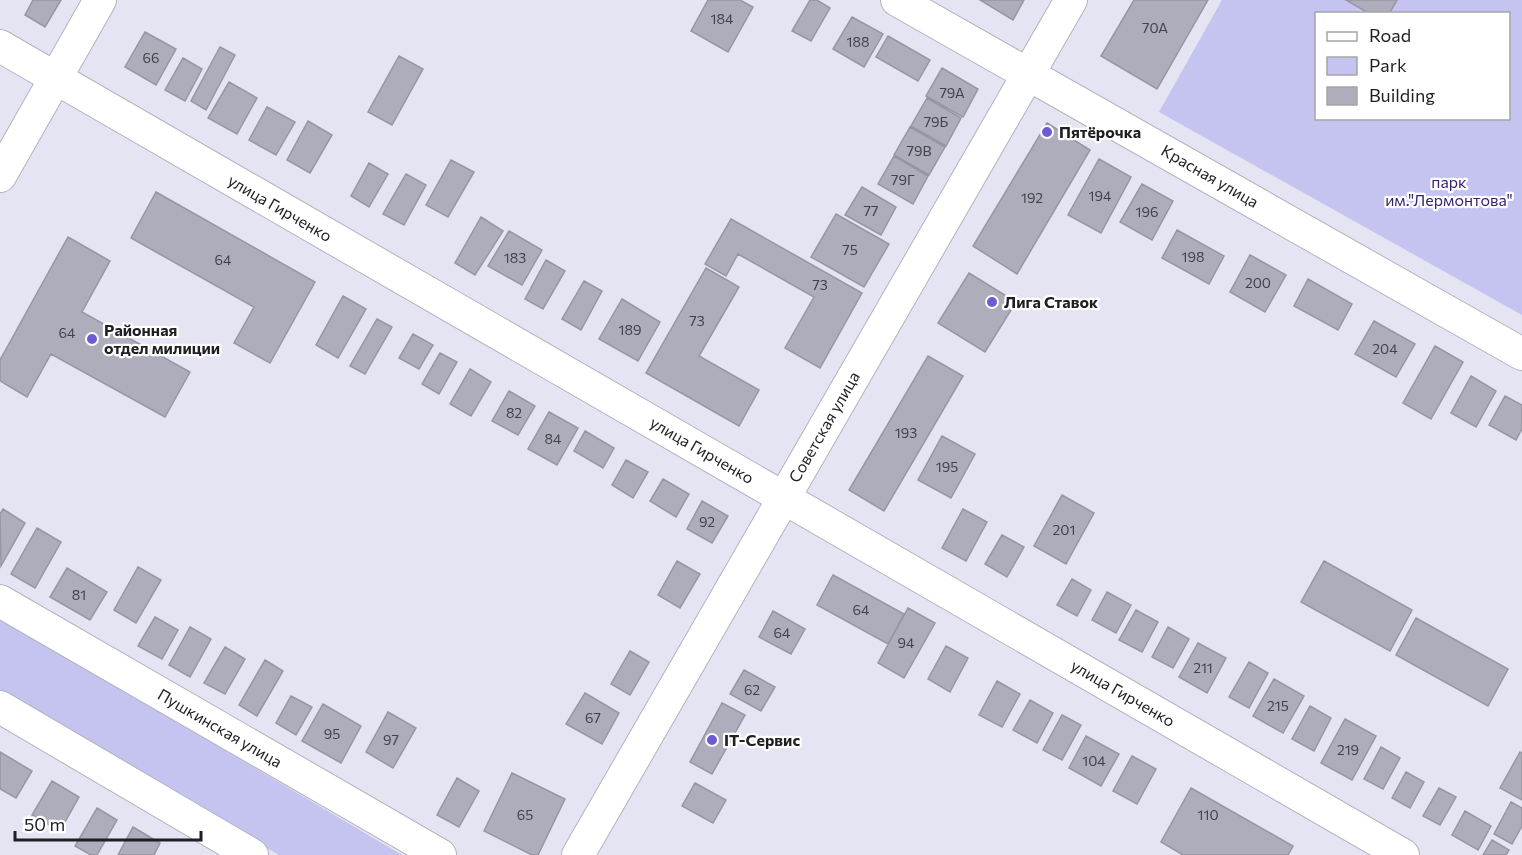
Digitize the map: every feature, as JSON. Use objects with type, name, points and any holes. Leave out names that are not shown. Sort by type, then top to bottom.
[{"type":"street","points":[[0,176],[100,0]]},
{"type":"street","name":"Красная улица","points":[[897,0],[1522,354]]},
{"type":"street","name":"Советская улица","points":[[578,855],[1071,0]]},
{"type":"street","name":"улица Гирченко","points":[[0,46],[1403,855]]},
{"type":"street","name":"Пушкинская улица","points":[[0,601],[440,855]]},
{"type":"street","points":[[0,707],[252,855]]},
{"type":"green space","name":"парк им.\"Лермонтова\"","points":[[1222,0],[1522,0],[1522,315],[1159,112]]},
{"type":"green space","points":[[0,617],[402,855],[279,855],[0,693]]},
{"type":"building","points":[[33,0],[61,0],[45,27],[25,15]]},
{"type":"building","points":[[708,0],[740,0],[753,7],[728,52],[691,31]]},
{"type":"building","points":[[810,0],[817,0],[830,8],[811,41],[792,31]]},
{"type":"building","points":[[980,0],[1024,0],[1013,20]]},
{"type":"building","points":[[1134,0],[1208,0],[1157,89],[1101,56]]},
{"type":"building","points":[[1346,0],[1397,0],[1390,12],[1367,12]]},
{"type":"building","points":[[852,17],[883,34],[864,67],[833,49]]},
{"type":"building","points":[[145,32],[176,49],[156,85],[125,67]]},
{"type":"building","points":[[888,36],[930,60],[918,81],[876,57]]},
{"type":"building","points":[[220,47],[235,55],[206,110],[191,101]]},
{"type":"building","points":[[399,56],[423,69],[392,125],[368,112]]},
{"type":"building","points":[[183,58],[202,69],[185,101],[165,90]]},
{"type":"building","points":[[942,68],[978,89],[963,117],[926,96]]},
{"type":"building","points":[[229,82],[257,98],[237,134],[208,118]]},
{"type":"building","points":[[927,98],[961,118],[946,146],[911,126]]},
{"type":"building","points":[[267,107],[295,122],[276,155],[249,140]]},
{"type":"building","points":[[308,121],[332,135],[310,173],[287,160]]},
{"type":"building","points":[[1047,123],[1090,150],[1017,274],[973,246]]},
{"type":"building","points":[[910,127],[945,147],[929,175],[894,155]]},
{"type":"building","points":[[894,156],[928,176],[913,204],[878,184]]},
{"type":"building","points":[[1099,159],[1131,177],[1101,233],[1068,215]]},
{"type":"building","points":[[451,160],[474,172],[448,217],[426,205]]},
{"type":"building","points":[[369,163],[388,174],[369,207],[351,196]]},
{"type":"building","points":[[406,174],[426,185],[404,225],[383,214]]},
{"type":"building","points":[[1142,184],[1173,201],[1152,240],[1120,222]]},
{"type":"building","points":[[862,187],[896,207],[881,235],[845,215]]},
{"type":"building","points":[[156,192],[315,282],[270,363],[234,343],[254,307],[131,238]]},
{"type":"building","points":[[836,214],[889,244],[864,287],[811,257]]},
{"type":"building","points":[[481,217],[503,231],[475,275],[455,263]]},
{"type":"building","points":[[731,219],[862,293],[820,368],[785,348],[814,297],[738,254],[726,276],[705,264]]},
{"type":"building","points":[[1177,230],[1224,256],[1209,284],[1162,258]]},
{"type":"building","points":[[509,231],[542,250],[522,285],[488,266]]},
{"type":"building","points":[[68,237],[110,261],[82,312],[190,372],[165,417],[51,354],[27,397],[0,381],[0,360]]},
{"type":"building","points":[[1250,255],[1286,275],[1265,312],[1230,292]]},
{"type":"building","points":[[546,260],[565,271],[543,309],[525,299]]},
{"type":"building","points":[[706,268],[739,287],[699,356],[759,390],[739,426],[646,373]]},
{"type":"building","points":[[969,273],[1016,302],[985,352],[938,323]]},
{"type":"building","points":[[1308,279],[1352,304],[1338,330],[1294,306]]},
{"type":"building","points":[[584,281],[602,291],[581,330],[562,319]]},
{"type":"building","points":[[343,296],[366,309],[338,358],[316,345]]},
{"type":"building","points":[[622,299],[660,322],[638,361],[599,339]]},
{"type":"building","points":[[377,319],[392,327],[365,374],[350,366]]},
{"type":"building","points":[[1374,321],[1415,344],[1396,377],[1355,354]]},
{"type":"building","points":[[413,334],[433,345],[419,369],[399,358]]},
{"type":"building","points":[[1435,346],[1463,362],[1431,419],[1403,403]]},
{"type":"building","points":[[440,353],[457,362],[439,394],[422,384]]},
{"type":"building","points":[[928,356],[963,376],[884,511],[849,490]]},
{"type":"building","points":[[470,369],[491,382],[471,416],[450,404]]},
{"type":"building","points":[[1471,376],[1496,391],[1476,427],[1451,413]]},
{"type":"building","points":[[509,391],[535,406],[518,435],[492,421]]},
{"type":"building","points":[[1505,396],[1522,405],[1522,429],[1516,440],[1489,425]]},
{"type":"building","points":[[549,412],[578,428],[557,465],[528,449]]},
{"type":"building","points":[[585,431],[614,448],[603,468],[574,451]]},
{"type":"building","points":[[942,436],[975,454],[951,498],[918,480]]},
{"type":"building","points":[[626,460],[648,472],[633,498],[612,485]]},
{"type":"building","points":[[663,479],[689,494],[676,517],[650,501]]},
{"type":"building","points":[[1062,495],[1094,513],[1066,564],[1034,546]]},
{"type":"building","points":[[702,501],[728,516],[712,543],[687,529]]},
{"type":"building","points":[[3,509],[25,523],[1,566],[0,514]]},
{"type":"building","points":[[963,509],[987,522],[966,561],[942,548]]},
{"type":"building","points":[[37,528],[61,542],[35,588],[11,574]]},
{"type":"building","points":[[1002,535],[1024,547],[1007,577],[985,564]]},
{"type":"building","points":[[677,561],[700,574],[680,608],[658,595]]},
{"type":"building","points":[[1324,561],[1412,610],[1390,651],[1301,602]]},
{"type":"building","points":[[138,567],[161,580],[136,623],[114,610]]},
{"type":"building","points":[[67,568],[107,592],[90,620],[50,597]]},
{"type":"building","points":[[833,575],[904,614],[888,644],[817,605]]},
{"type":"building","points":[[1072,579],[1091,590],[1077,616],[1057,605]]},
{"type":"building","points":[[1107,592],[1131,605],[1116,633],[1092,620]]},
{"type":"building","points":[[908,608],[935,623],[904,678],[878,663]]},
{"type":"building","points":[[1136,610],[1158,622],[1142,652],[1119,640]]},
{"type":"building","points":[[773,611],[805,629],[791,654],[759,637]]},
{"type":"building","points":[[155,617],[178,630],[162,659],[138,646]]},
{"type":"building","points":[[1416,618],[1508,669],[1488,706],[1396,655]]},
{"type":"building","points":[[190,627],[211,639],[190,677],[169,665]]},
{"type":"building","points":[[1168,627],[1189,639],[1173,668],[1152,657]]},
{"type":"building","points":[[1198,643],[1226,658],[1207,693],[1179,677]]},
{"type":"building","points":[[946,646],[968,658],[950,692],[928,679]]},
{"type":"building","points":[[225,647],[245,659],[225,694],[204,683]]},
{"type":"building","points":[[630,651],[649,662],[630,695],[611,684]]},
{"type":"building","points":[[265,660],[283,671],[257,716],[239,705]]},
{"type":"building","points":[[1249,662],[1268,673],[1249,708],[1229,697]]},
{"type":"building","points":[[744,670],[775,687],[761,711],[730,694]]},
{"type":"building","points":[[1274,679],[1304,696],[1283,733],[1253,716]]},
{"type":"building","points":[[997,681],[1020,694],[1002,727],[979,715]]},
{"type":"building","points":[[585,693],[619,713],[602,744],[566,724]]},
{"type":"building","points":[[291,696],[312,707],[296,735],[276,723]]},
{"type":"building","points":[[1030,700],[1053,713],[1037,743],[1013,730]]},
{"type":"building","points":[[722,703],[745,715],[712,774],[690,762]]},
{"type":"building","points":[[323,704],[361,726],[341,763],[302,741]]},
{"type":"building","points":[[1310,706],[1331,718],[1314,751],[1292,739]]},
{"type":"building","points":[[388,712],[416,728],[393,768],[366,752]]},
{"type":"building","points":[[1062,715],[1081,725],[1062,760],[1043,750]]},
{"type":"building","points":[[1345,719],[1376,736],[1352,780],[1321,763]]},
{"type":"building","points":[[1086,736],[1119,754],[1101,786],[1069,768]]},
{"type":"building","points":[[1381,747],[1400,758],[1383,789],[1364,779]]},
{"type":"building","points":[[0,752],[32,771],[16,798],[0,789]]},
{"type":"building","points":[[1520,752],[1522,753],[1522,800],[1500,788]]},
{"type":"building","points":[[1132,756],[1156,769],[1137,804],[1113,791]]},
{"type":"building","points":[[1406,772],[1424,782],[1410,808],[1392,798]]},
{"type":"building","points":[[512,773],[565,799],[538,855],[532,855],[484,831]]},
{"type":"building","points":[[457,778],[479,791],[459,827],[437,815]]},
{"type":"building","points":[[52,781],[79,797],[60,831],[32,815]]},
{"type":"building","points":[[695,783],[726,800],[713,823],[682,806]]},
{"type":"building","points":[[1191,788],[1293,846],[1288,855],[1183,855],[1161,842]]},
{"type":"building","points":[[1439,788],[1456,797],[1440,825],[1423,816]]},
{"type":"building","points":[[1511,802],[1522,808],[1522,826],[1512,844],[1494,834]]},
{"type":"building","points":[[97,808],[117,820],[97,855],[91,855],[75,846]]},
{"type":"building","points":[[1465,811],[1491,826],[1478,850],[1452,835]]},
{"type":"building","points":[[133,827],[160,843],[154,855],[118,855]]},
{"type":"building","points":[[1492,840],[1509,850],[1506,855],[1483,855]]},
{"type":"place","name":"Пятёрочка","points":[[1047,132]]},
{"type":"place","name":"Лига Ставок","points":[[992,302]]},
{"type":"place","name":"Районная отдел милиции","points":[[92,339]]},
{"type":"place","name":"IT-Сервис","points":[[712,740]]}]
